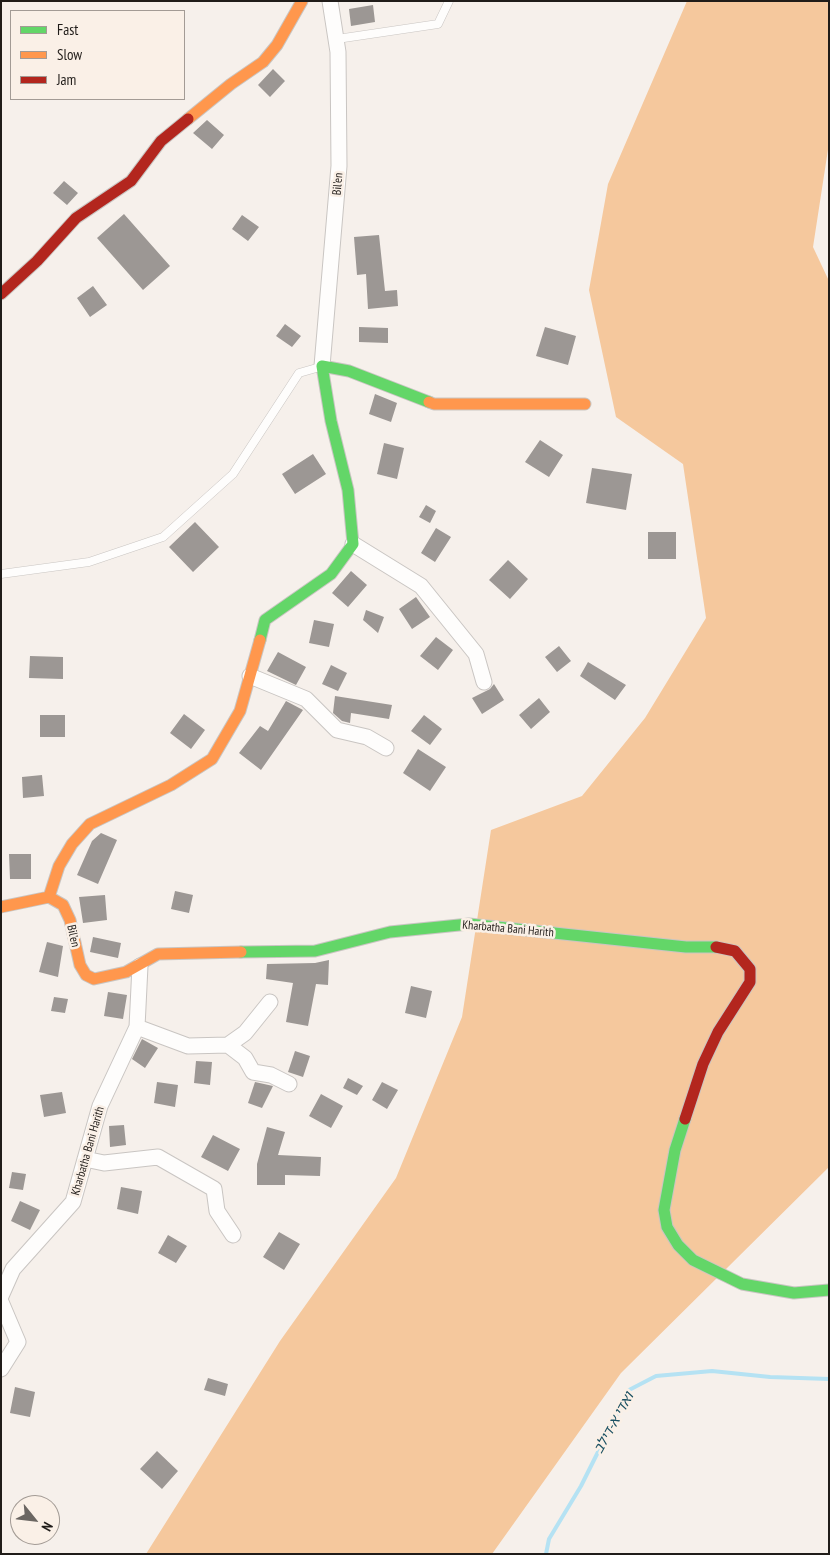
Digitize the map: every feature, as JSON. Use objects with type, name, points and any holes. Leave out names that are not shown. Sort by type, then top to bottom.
[{"type":"street","points":[[1,294],[37,261],[76,218],[131,181],[161,141],[231,84],[263,62],[277,45],[302,1]]},
{"type":"street","name":"Bil'en","points":[[322,366],[339,166],[337,39],[330,1]]},
{"type":"street","points":[[1,907],[49,897],[63,859],[72,844],[90,824],[171,785],[212,759],[240,711],[265,620],[331,574],[352,544],[348,490],[331,422],[322,366],[349,371],[434,404],[585,404]]},
{"type":"street","points":[[352,544],[420,586],[476,654],[484,682]]},
{"type":"street","points":[[250,676],[306,700],[337,730],[367,737],[386,748]]},
{"type":"street","name":"Bil'en","points":[[49,897],[62,905],[70,920],[80,965],[86,975],[94,979],[106,978],[140,966]]},
{"type":"street","name":"Kharbatha Bani Harith","points":[[1,1296],[13,1269],[73,1202],[100,1106],[137,1027],[140,966],[158,954],[171,952],[315,951],[390,932],[469,924],[686,946],[716,947],[735,951],[743,957],[750,969],[750,982],[718,1032],[703,1064],[675,1150],[664,1210],[667,1227],[678,1245],[692,1260],[742,1284],[766,1290],[794,1293],[829,1290]]},
{"type":"street","points":[[137,1027],[188,1046],[228,1044],[245,1033],[270,1002]]},
{"type":"street","points":[[228,1044],[246,1058],[253,1072],[271,1075],[289,1084]]},
{"type":"street","points":[[85,1160],[104,1163],[158,1157],[214,1189],[217,1211],[232,1235]]},
{"type":"street","points":[[1,1302],[18,1342],[1,1368]]},
{"type":"lane","points":[[337,39],[438,24],[450,1]]},
{"type":"lane","points":[[1,574],[89,562],[163,537],[233,474],[299,373],[322,366]]},
{"type":"shaded area","points":[[687,1],[829,1],[829,143],[813,247],[829,281],[829,1167],[621,1373],[492,1554],[146,1554],[280,1341],[396,1178],[462,1017],[491,830],[582,796],[645,718],[706,618],[683,464],[616,417],[589,290],[608,184]]},
{"type":"building","points":[[373,5],[375,22],[351,26],[349,9]]},
{"type":"building","points":[[273,69],[285,81],[270,97],[258,85]]},
{"type":"building","points":[[207,120],[224,135],[212,149],[193,133]]},
{"type":"building","points":[[64,181],[78,193],[67,205],[53,193]]},
{"type":"building","points":[[124,214],[170,266],[143,290],[97,238]]},
{"type":"building","points":[[242,215],[259,227],[248,241],[232,229]]},
{"type":"building","points":[[379,235],[385,291],[397,290],[398,306],[368,309],[366,274],[357,275],[354,237]]},
{"type":"building","points":[[93,286],[107,305],[90,317],[77,298]]},
{"type":"building","points":[[285,324],[301,336],[292,347],[276,336]]},
{"type":"building","points":[[359,327],[388,328],[388,343],[359,342]]},
{"type":"building","points":[[545,327],[576,336],[568,365],[536,356]]},
{"type":"building","points":[[375,394],[397,403],[391,422],[369,414]]},
{"type":"building","points":[[540,440],[563,455],[549,477],[525,462]]},
{"type":"building","points":[[384,443],[404,448],[397,479],[377,474]]},
{"type":"building","points":[[313,454],[326,474],[295,494],[282,474]]},
{"type":"building","points":[[592,468],[632,474],[626,510],[586,503]]},
{"type":"building","points":[[426,505],[436,511],[430,523],[419,517]]},
{"type":"building","points":[[195,522],[219,547],[193,572],[169,547]]},
{"type":"building","points":[[436,528],[451,537],[435,562],[421,553]]},
{"type":"building","points":[[648,532],[676,532],[676,559],[648,559]]},
{"type":"building","points":[[508,560],[528,579],[510,599],[489,580]]},
{"type":"building","points":[[351,571],[367,585],[348,607],[332,593]]},
{"type":"building","points":[[416,597],[430,617],[412,629],[399,609]]},
{"type":"building","points":[[366,610],[384,617],[378,633],[363,620]]},
{"type":"building","points":[[314,620],[334,624],[329,647],[309,643]]},
{"type":"building","points":[[436,637],[453,650],[438,670],[420,656]]},
{"type":"building","points":[[559,646],[571,661],[557,672],[545,657]]},
{"type":"building","points":[[278,652],[306,667],[296,685],[267,671]]},
{"type":"building","points":[[30,656],[63,657],[63,679],[29,678]]},
{"type":"building","points":[[588,662],[626,685],[615,700],[580,676]]},
{"type":"building","points":[[331,665],[347,673],[338,691],[322,684]]},
{"type":"building","points":[[494,684],[504,700],[482,714],[472,698],[490,689]]},
{"type":"building","points":[[335,696],[392,705],[389,719],[351,713],[350,723],[342,721],[333,713]]},
{"type":"building","points":[[539,698],[550,712],[531,729],[519,715]]},
{"type":"building","points":[[286,701],[303,710],[261,770],[239,753],[260,726],[268,731]]},
{"type":"building","points":[[184,714],[205,730],[191,749],[170,733]]},
{"type":"building","points":[[40,715],[65,715],[65,737],[40,737]]},
{"type":"building","points":[[424,715],[442,729],[430,745],[411,731]]},
{"type":"building","points":[[418,749],[446,767],[430,791],[403,773]]},
{"type":"building","points":[[42,775],[44,796],[23,798],[22,777]]},
{"type":"building","points":[[101,833],[117,840],[98,884],[77,875],[92,841]]},
{"type":"building","points":[[9,854],[31,854],[31,879],[10,879]]},
{"type":"building","points":[[175,891],[193,895],[189,913],[171,909]]},
{"type":"building","points":[[105,895],[107,920],[83,923],[79,897]]},
{"type":"building","points":[[93,937],[121,943],[118,958],[90,952]]},
{"type":"building","points":[[47,942],[63,946],[58,977],[39,972]]},
{"type":"building","points":[[329,960],[328,985],[316,984],[308,1026],[286,1022],[293,983],[266,979],[267,964],[315,963]]},
{"type":"building","points":[[411,986],[432,991],[426,1018],[405,1013]]},
{"type":"building","points":[[108,992],[127,995],[123,1019],[104,1016]]},
{"type":"building","points":[[54,997],[68,999],[65,1013],[51,1011]]},
{"type":"building","points":[[142,1039],[158,1048],[145,1068],[132,1059]]},
{"type":"building","points":[[295,1051],[310,1056],[303,1077],[288,1072]]},
{"type":"building","points":[[196,1061],[212,1062],[210,1085],[194,1083]]},
{"type":"building","points":[[348,1078],[363,1086],[357,1095],[343,1088]]},
{"type":"building","points":[[157,1082],[178,1085],[175,1107],[154,1103]]},
{"type":"building","points":[[255,1082],[273,1086],[262,1108],[248,1103]]},
{"type":"building","points":[[382,1082],[398,1090],[387,1109],[372,1100]]},
{"type":"building","points":[[62,1092],[66,1113],[44,1117],[40,1095]]},
{"type":"building","points":[[321,1094],[343,1106],[331,1128],[309,1116]]},
{"type":"building","points":[[124,1125],[126,1145],[110,1147],[109,1126]]},
{"type":"building","points":[[267,1127],[285,1132],[278,1155],[321,1157],[320,1176],[285,1175],[285,1185],[257,1185],[257,1164]]},
{"type":"building","points":[[213,1135],[240,1149],[228,1171],[201,1157]]},
{"type":"building","points":[[12,1172],[26,1174],[23,1190],[9,1188]]},
{"type":"building","points":[[121,1187],[142,1191],[138,1214],[117,1209]]},
{"type":"building","points":[[20,1201],[40,1210],[30,1230],[11,1221]]},
{"type":"building","points":[[279,1232],[300,1244],[284,1270],[263,1257]]},
{"type":"building","points":[[168,1235],[187,1246],[176,1263],[158,1253]]},
{"type":"building","points":[[208,1378],[228,1384],[225,1396],[204,1390]]},
{"type":"building","points":[[15,1387],[35,1392],[30,1417],[10,1413]]},
{"type":"building","points":[[157,1451],[178,1471],[162,1489],[140,1469]]},
{"type":"waterway","name":"ואדי א-דילב","points":[[546,1554],[549,1539],[581,1486],[629,1390],[656,1376],[712,1371],[770,1377],[829,1379]]},
{"type":"traffic: fast","points":[[260,640],[265,620],[331,574],[353,544],[348,490],[331,421],[322,366],[349,371],[429,402]]},
{"type":"traffic: fast","points":[[241,952],[315,951],[390,932],[469,924],[686,947],[716,947]]},
{"type":"traffic: fast","points":[[685,1119],[675,1150],[664,1210],[667,1227],[678,1245],[693,1260],[742,1284],[794,1293],[829,1290]]},
{"type":"traffic: slow","points":[[188,119],[231,84],[263,62],[277,45],[302,1]]},
{"type":"traffic: slow","points":[[429,402],[434,404],[585,404]]},
{"type":"traffic: slow","points":[[49,897],[59,866],[72,844],[90,824],[171,785],[212,759],[240,711],[260,640]]},
{"type":"traffic: slow","points":[[1,907],[49,897],[63,905],[70,920],[80,965],[86,975],[94,979],[126,972],[158,954],[241,952]]},
{"type":"traffic: jam","points":[[1,294],[37,261],[76,218],[131,181],[161,141],[188,119]]},
{"type":"traffic: jam","points":[[685,1119],[703,1064],[718,1032],[750,982],[750,969],[735,951],[716,947]]}]
